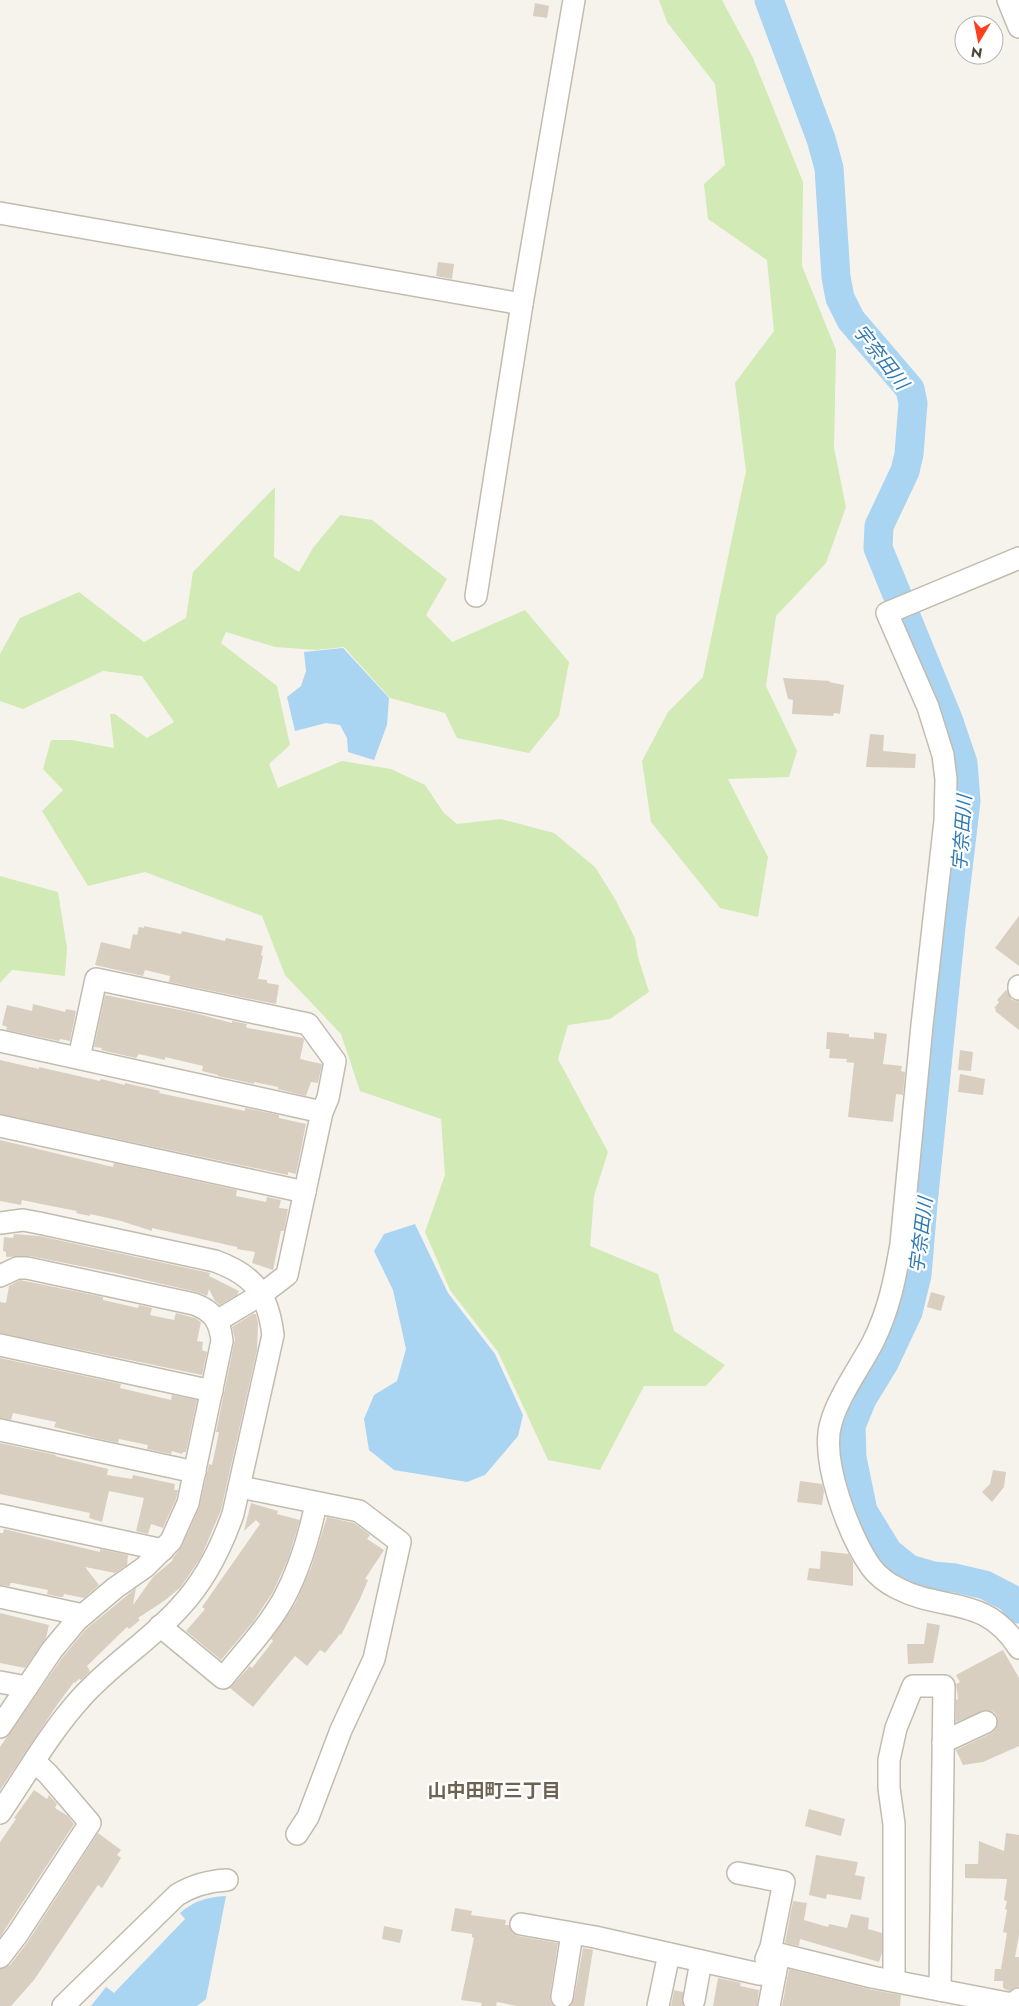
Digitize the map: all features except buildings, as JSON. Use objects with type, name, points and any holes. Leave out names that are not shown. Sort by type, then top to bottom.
[{"type":"street","points":[[476,596],[522,304],[574,0]]},
{"type":"street","points":[[1008,0],[1019,27]]},
{"type":"street","points":[[0,213],[522,304]]},
{"type":"street","points":[[1019,558],[887,612],[928,707],[943,755],[946,779],[945,820],[900,1253],[890,1302],[882,1323],[836,1407],[830,1424],[829,1443],[831,1464],[843,1511],[861,1552],[872,1568],[890,1584],[912,1595],[969,1608],[986,1614],[1000,1626],[1019,1648]]},
{"type":"street","points":[[78,1058],[96,979],[308,1024],[334,1061],[328,1098],[322,1112],[287,1275],[262,1294],[216,1321]]},
{"type":"street","points":[[0,1041],[322,1112]]},
{"type":"street","points":[[0,1126],[305,1192]]},
{"type":"street","points":[[0,1222],[31,1221],[215,1261],[232,1267],[248,1277],[262,1294],[271,1317],[273,1335],[240,1487],[225,1537],[207,1572],[182,1606],[121,1659],[79,1700],[0,1813]]},
{"type":"street","points":[[0,1276],[17,1268],[38,1270],[194,1304],[205,1308],[216,1321],[221,1329],[222,1340],[188,1503],[171,1541],[145,1567],[115,1588],[83,1615],[52,1650],[0,1728]]},
{"type":"street","points":[[0,1345],[212,1391]]},
{"type":"street","points":[[0,1430],[195,1472]]},
{"type":"street","points":[[240,1487],[316,1504],[359,1511],[400,1542],[374,1659],[341,1730],[308,1817],[297,1834]]},
{"type":"street","points":[[160,1626],[223,1678],[283,1600],[308,1541],[316,1504]]},
{"type":"street","points":[[0,1514],[163,1550]]},
{"type":"street","points":[[0,1597],[83,1615]]},
{"type":"street","points":[[0,1682],[27,1687]]},
{"type":"street","points":[[894,1982],[894,1824],[889,1788],[889,1760],[896,1728],[913,1686],[944,1686],[940,1990]]},
{"type":"street","points":[[943,1742],[986,1722]]},
{"type":"street","points":[[0,1957],[17,1935],[90,1823],[48,1774],[35,1762]]},
{"type":"street","points":[[738,1873],[784,1882],[771,1947],[766,1959],[777,1969]]},
{"type":"street","points":[[63,2006],[176,1895],[203,1883],[227,1880]]},
{"type":"street","points":[[521,1924],[595,1937],[759,1974],[777,1969]]},
{"type":"street","points":[[562,1997],[572,1934]]},
{"type":"street","points":[[658,2006],[669,1954]]},
{"type":"street","points":[[769,2006],[779,1954],[894,1982],[1012,2004],[1019,1999]]},
{"type":"street","points":[[694,2000],[701,1961]]},
{"type":"green space","points":[[659,0],[722,0],[753,58],[803,182],[802,266],[836,350],[834,448],[846,507],[826,563],[776,616],[766,686],[797,751],[789,777],[728,779],[768,857],[758,917],[720,908],[651,822],[642,761],[668,712],[703,677],[746,471],[735,383],[774,331],[767,260],[708,219],[704,184],[725,165],[715,84],[667,22]]},
{"type":"green space","points":[[275,487],[274,557],[299,572],[313,548],[340,515],[372,520],[447,579],[426,615],[452,642],[525,610],[569,662],[559,716],[529,753],[457,738],[445,713],[390,698],[344,647],[316,650],[275,647],[226,632],[221,643],[277,686],[290,745],[269,764],[278,788],[342,761],[391,769],[425,785],[444,813],[457,824],[501,819],[554,833],[595,867],[615,899],[635,938],[638,957],[649,992],[610,1019],[568,1025],[558,1059],[608,1152],[594,1196],[590,1246],[658,1274],[674,1331],[725,1365],[706,1386],[644,1386],[600,1470],[548,1460],[498,1352],[450,1290],[425,1232],[445,1175],[441,1119],[360,1091],[341,1034],[285,975],[262,916],[145,872],[88,886],[42,811],[63,790],[43,769],[51,740],[72,740],[114,748],[110,714],[115,714],[147,738],[174,722],[142,676],[103,671],[23,709],[0,701],[0,654],[20,618],[79,592],[144,642],[186,618],[193,572]]},
{"type":"green space","points":[[0,876],[58,892],[67,948],[65,976],[12,970],[0,983]]},
{"type":"water","points":[[343,648],[389,698],[387,725],[374,760],[348,752],[347,738],[340,725],[326,723],[295,731],[287,697],[301,686],[306,671],[304,652]]},
{"type":"water","points":[[415,1224],[448,1293],[495,1354],[523,1415],[518,1436],[485,1475],[467,1482],[394,1470],[369,1450],[364,1419],[374,1395],[397,1381],[406,1349],[393,1290],[374,1251],[384,1234]]},
{"type":"water","points":[[226,1896],[206,1999],[197,2006],[91,2006],[106,1987],[114,1993],[185,1919],[180,1913],[190,1905],[201,1900]]},
{"type":"waterway","name":"宇奈田川","points":[[769,0],[821,139],[829,168],[836,277],[840,298],[851,320],[910,389],[913,403],[909,454],[905,471],[879,526],[878,548],[948,719],[963,763],[966,801],[951,927],[917,1275],[908,1312],[884,1363],[862,1399],[851,1426],[852,1458],[863,1511],[888,1552],[909,1569],[933,1576],[955,1578],[985,1585],[1010,1598],[1019,1609]]},
{"type":"district","name":"山中田町三丁目","points":[[494,1790]]}]
